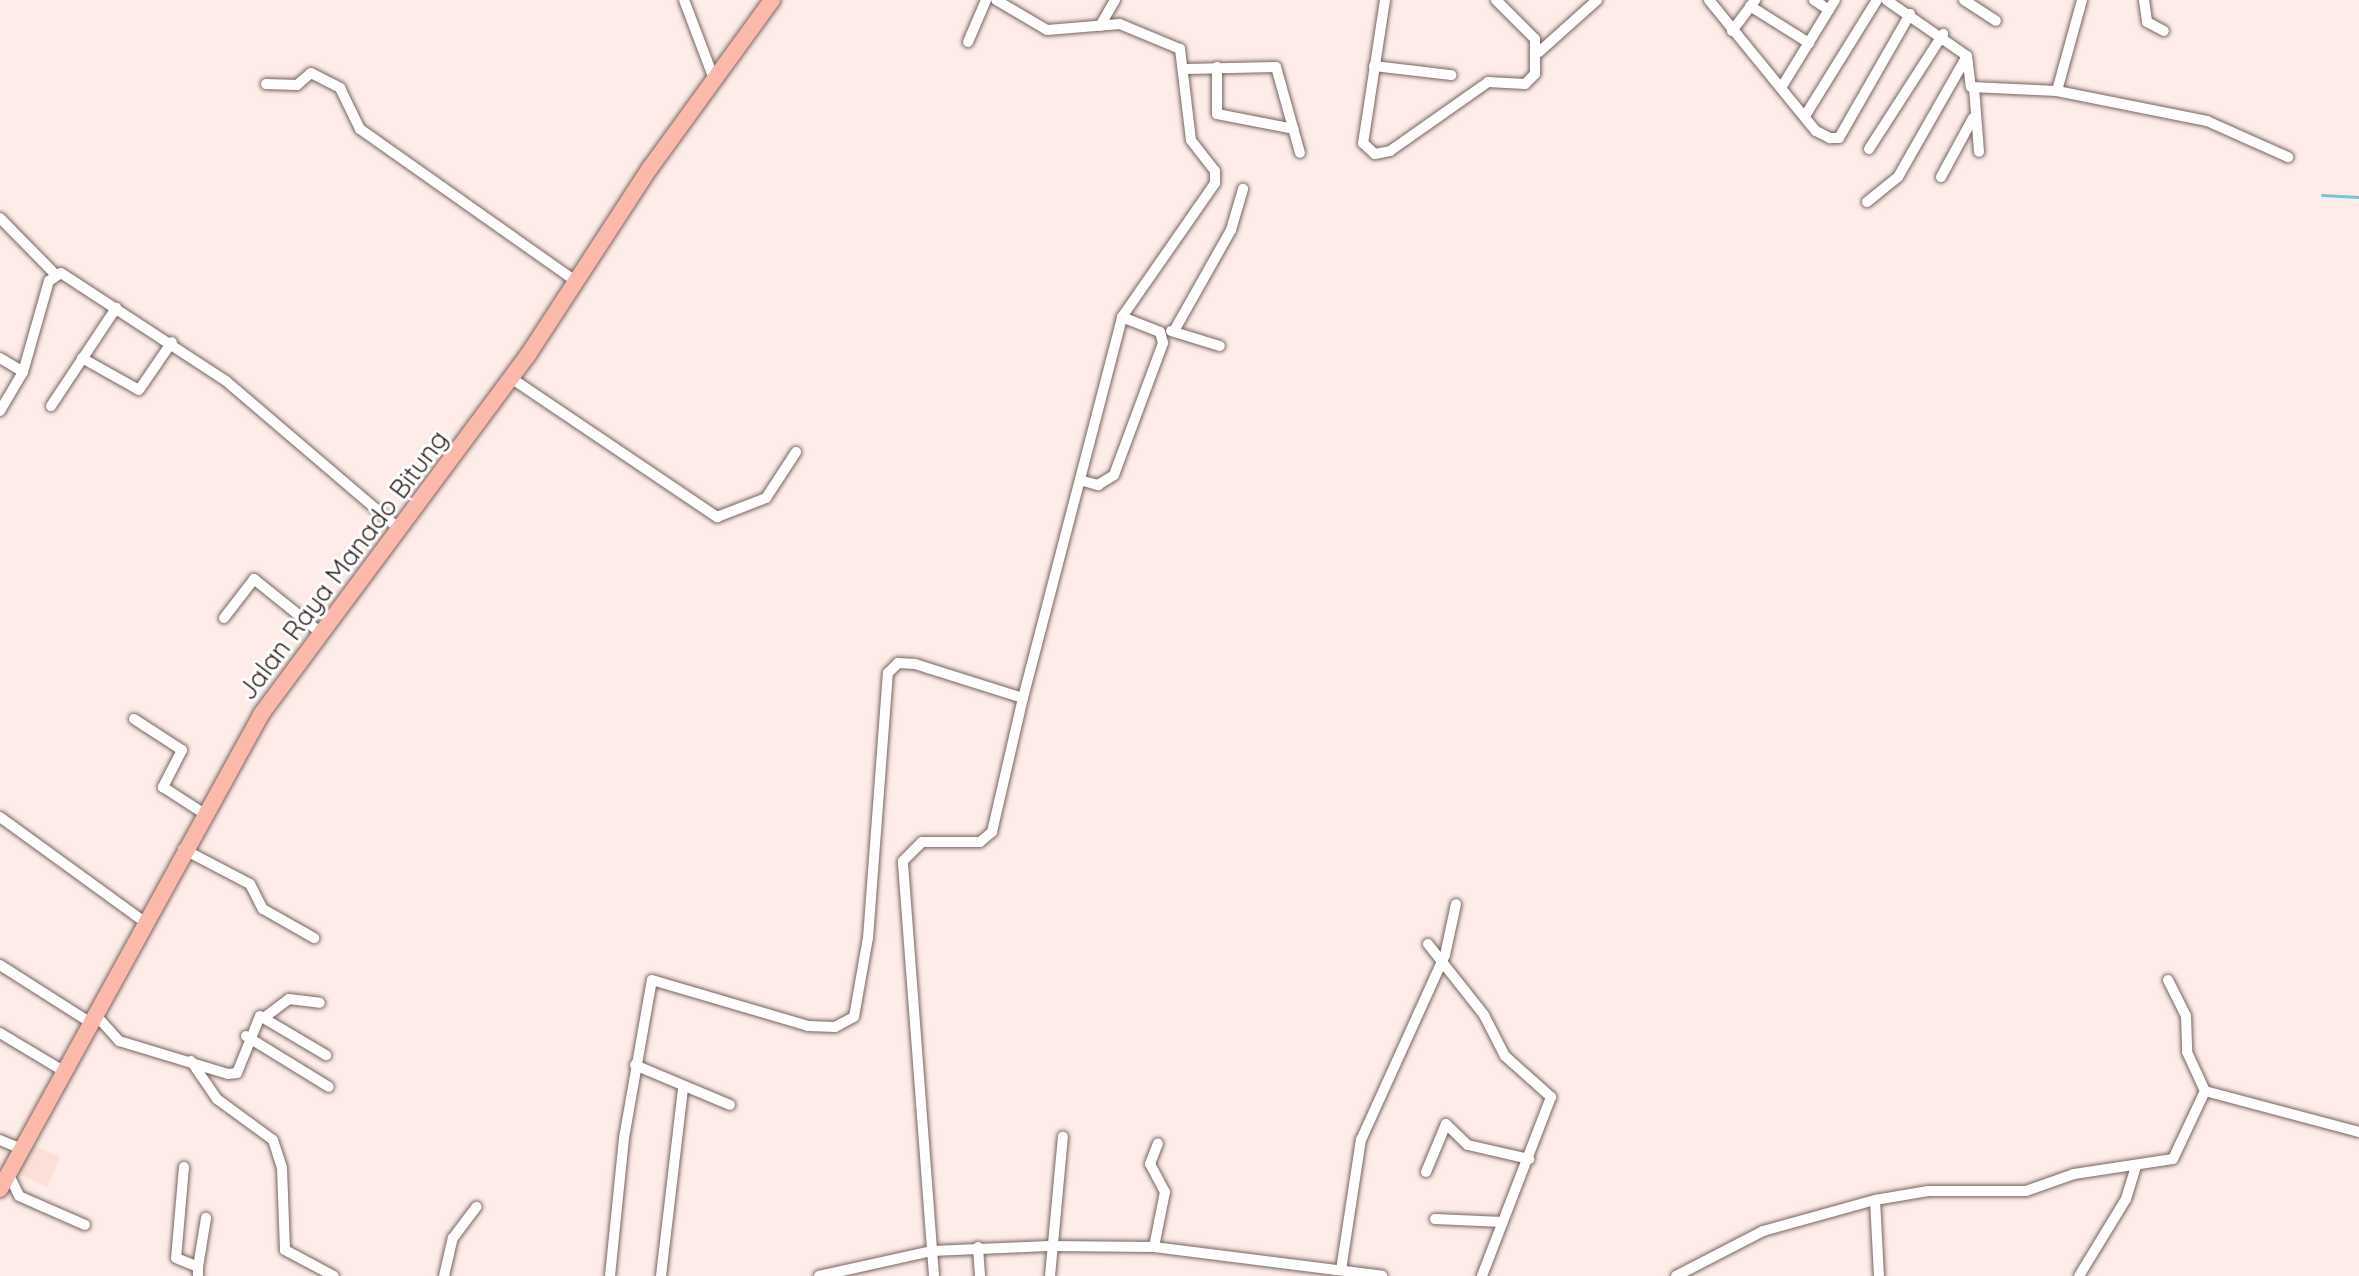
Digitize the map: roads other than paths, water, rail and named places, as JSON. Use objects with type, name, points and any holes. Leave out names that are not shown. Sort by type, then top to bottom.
[{"type":"highway","name":"Jalan Raya Manado Bitung","points":[[0,1189],[60,1069],[262,713],[511,378],[714,79],[772,0]]},
{"type":"street","points":[[684,0],[714,79]]},
{"type":"street","points":[[968,42],[986,0]]},
{"type":"street","points":[[934,1276],[903,861],[922,842],[980,842],[992,832],[1023,698],[1083,481],[1122,317],[1216,180],[1191,140],[1186,69],[1174,45],[1120,24],[1047,30],[996,0]]},
{"type":"street","points":[[1100,26],[1115,0]]},
{"type":"street","points":[[1385,0],[1363,143],[1381,154],[1488,82],[1525,84],[1538,68],[1539,52],[1517,16],[1496,0]]},
{"type":"street","points":[[1539,52],[1597,0]]},
{"type":"street","points":[[1709,0],[1816,131],[1839,138],[1910,14]]},
{"type":"street","points":[[1781,88],[1832,5],[1814,0]]},
{"type":"street","points":[[1805,116],[1877,0]]},
{"type":"street","points":[[1886,0],[1943,34],[1967,56],[1974,88],[1973,118],[1979,152]]},
{"type":"street","points":[[1964,0],[1996,21]]},
{"type":"street","points":[[2057,91],[2082,0]]},
{"type":"street","points":[[2144,0],[2147,22],[2164,31]]},
{"type":"street","points":[[1732,31],[1752,3],[1809,43]]},
{"type":"street","points":[[1869,149],[1943,34]]},
{"type":"street","points":[[1867,202],[1898,177],[1967,56]]},
{"type":"street","points":[[1374,66],[1451,75]]},
{"type":"street","points":[[1217,67],[1217,114],[1294,129]]},
{"type":"street","points":[[1186,69],[1276,67],[1300,153]]},
{"type":"street","points":[[266,84],[297,85],[311,73],[340,88],[360,129],[577,282]]},
{"type":"street","points":[[1974,88],[2057,91],[2207,121],[2288,157]]},
{"type":"street","points":[[1941,177],[1973,118]]},
{"type":"street","points":[[1174,331],[1231,230],[1243,189]]},
{"type":"street","points":[[0,218],[54,273],[172,342],[321,455],[398,528]]},
{"type":"street","points":[[0,411],[23,372],[54,273]]},
{"type":"street","points":[[51,406],[116,308]]},
{"type":"street","points":[[1122,317],[1157,330],[1174,331],[1220,346]]},
{"type":"street","points":[[1083,481],[1098,485],[1114,475],[1163,343],[1157,330]]},
{"type":"street","points":[[82,358],[139,390],[172,342]]},
{"type":"street","points":[[0,358],[23,372]]},
{"type":"street","points":[[511,378],[717,517],[766,498],[796,452]]},
{"type":"street","points":[[224,618],[254,579],[321,633]]},
{"type":"street","points":[[610,1276],[645,996],[662,977],[808,1026],[851,1021],[868,938],[888,673],[898,663],[915,664],[1023,698]]},
{"type":"street","points":[[134,719],[182,750],[163,787],[203,813]]},
{"type":"street","points":[[0,817],[143,921]]},
{"type":"street","points":[[183,849],[250,884],[263,909],[314,938]]},
{"type":"street","points":[[1341,1270],[1363,1133],[1443,958],[1456,904]]},
{"type":"street","points":[[1428,944],[1443,958],[1505,1056],[1550,1093],[1529,1159],[1482,1276]]},
{"type":"street","points":[[0,965],[91,1016],[119,1041],[237,1073],[246,1036],[256,1018],[265,1017],[289,999],[320,1003]]},
{"type":"street","points":[[1676,1276],[1701,1270],[1763,1231],[1875,1200],[1928,1191],[2026,1191],[2074,1174],[2173,1159],[2205,1091],[2187,1052],[2186,1016],[2168,980]]},
{"type":"street","points":[[265,1017],[326,1055]]},
{"type":"street","points":[[0,1033],[60,1069]]},
{"type":"street","points":[[246,1036],[329,1087]]},
{"type":"street","points":[[191,1061],[217,1099],[273,1140],[282,1168],[285,1250],[334,1276]]},
{"type":"street","points":[[635,1065],[683,1088],[730,1105]]},
{"type":"street","points":[[661,1276],[683,1088]]},
{"type":"street","points":[[2205,1091],[2359,1132]]},
{"type":"street","points":[[1426,1172],[1446,1124],[1468,1145],[1529,1159]]},
{"type":"street","points":[[1050,1276],[1049,1246],[1063,1137]]},
{"type":"street","points":[[0,1140],[19,1148]]},
{"type":"street","points":[[1154,1247],[1165,1192],[1150,1164],[1158,1143]]},
{"type":"street","points":[[184,1167],[176,1258],[198,1271],[206,1218]]},
{"type":"street","points":[[2079,1276],[2126,1199],[2136,1167]]},
{"type":"street","points":[[7,1171],[19,1196],[85,1225]]},
{"type":"street","points":[[1875,1200],[1879,1276]]},
{"type":"street","points":[[444,1276],[453,1238],[476,1207]]},
{"type":"street","points":[[1435,1219],[1503,1222]]},
{"type":"street","points":[[819,1276],[932,1251],[1049,1246],[1154,1247],[1382,1276]]},
{"type":"street","points":[[978,1247],[980,1276]]},
{"type":"waterway","points":[[2322,195],[2359,197]]}]
